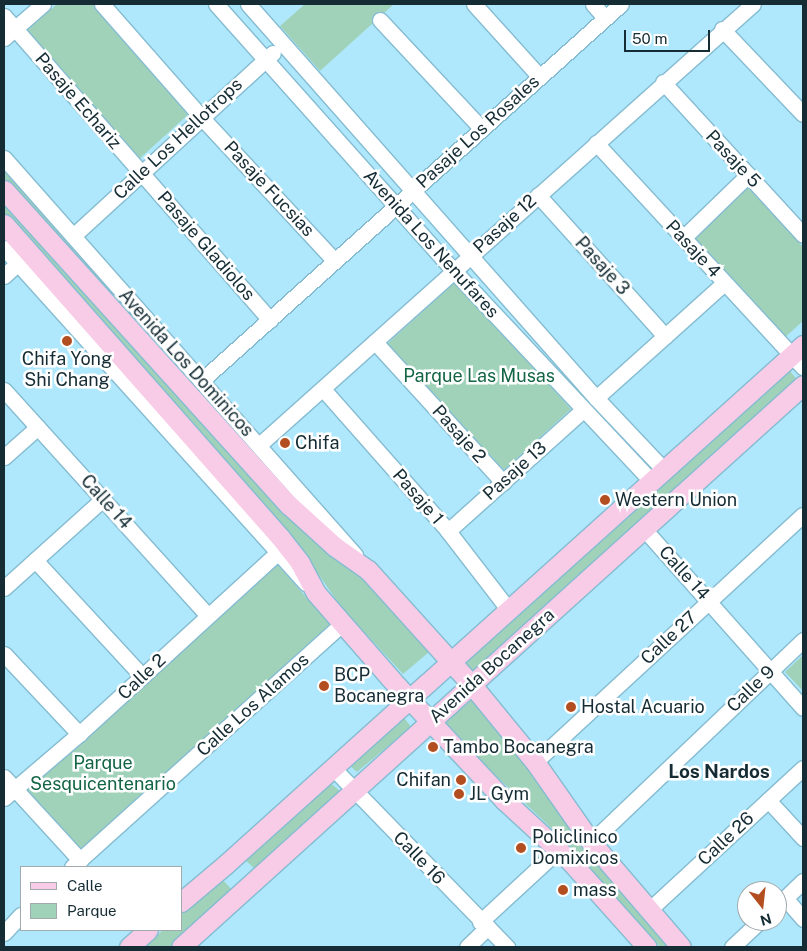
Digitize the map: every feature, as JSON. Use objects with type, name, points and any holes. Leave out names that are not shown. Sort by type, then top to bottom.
[{"type":"main road","name":"Avenida Los Dominicos","points":[[4,190],[289,505],[334,546],[368,570],[472,685],[535,762],[591,842],[681,947]]},
{"type":"main road","points":[[4,224],[280,537],[300,563],[316,593],[409,699],[504,800],[558,850],[647,947]]},
{"type":"main road","name":"Avenida Bocanegra","points":[[182,901],[226,864],[657,476],[799,356]]},
{"type":"main road","name":"Avenida Bocanegra","points":[[181,947],[803,385]]},
{"type":"main road","points":[[226,864],[246,888]]},
{"type":"main road","points":[[129,947],[147,931]]},
{"type":"street","points":[[9,33],[43,4]]},
{"type":"street","name":"Pasaje Fucsias","points":[[102,4],[202,118],[336,261]]},
{"type":"street","name":"Avenida Los Nenufares","points":[[216,4],[454,271],[582,410],[657,476]]},
{"type":"street","name":"Avenida Los Nenufares","points":[[248,4],[596,398],[657,476]]},
{"type":"street","points":[[474,4],[540,77]]},
{"type":"street","points":[[592,4],[605,18]]},
{"type":"street","name":"Pasaje Los Rosales","points":[[201,381],[621,4]]},
{"type":"street","name":"Pasaje 12","points":[[259,444],[323,389],[662,82],[752,4]]},
{"type":"street","name":"Pasaje Echariz","points":[[4,16],[9,33],[142,173]]},
{"type":"street","points":[[380,20],[482,129]]},
{"type":"street","points":[[722,29],[803,114]]},
{"type":"street","name":"Calle Los Hellotrops","points":[[73,236],[284,44]]},
{"type":"street","name":"Pasaje 5","points":[[662,82],[748,175],[800,225]]},
{"type":"street","name":"Pasaje 4","points":[[596,143],[724,283],[799,356]]},
{"type":"street","name":"Avenida Los Dominicos","points":[[4,158],[259,444],[368,570]]},
{"type":"street","name":"Pasaje Gladiolos","points":[[142,173],[270,320]]},
{"type":"street","points":[[683,238],[748,175]]},
{"type":"street","name":"Pasaje 3","points":[[538,195],[665,336]]},
{"type":"street","points":[[4,248],[277,553],[316,593]]},
{"type":"street","points":[[4,276],[18,263]]},
{"type":"street","points":[[596,398],[724,283]]},
{"type":"street","name":"Pasaje 2","points":[[375,342],[503,482]]},
{"type":"street","name":"Pasaje 1","points":[[323,389],[448,531],[508,609]]},
{"type":"street","name":"Calle 14","points":[[4,390],[208,616]]},
{"type":"street","name":"Pasaje 13","points":[[448,531],[582,410]]},
{"type":"street","points":[[4,457],[38,427]]},
{"type":"street","points":[[4,588],[103,499]]},
{"type":"street","name":"Calle 27","points":[[535,762],[803,515]]},
{"type":"street","name":"Calle 14","points":[[644,529],[803,708]]},
{"type":"street","name":"Calle 2","points":[[9,793],[79,734],[277,553]]},
{"type":"street","points":[[35,560],[142,676]]},
{"type":"street","name":"Calle Los Alamos","points":[[76,864],[343,623]]},
{"type":"street","name":"Calle 9","points":[[591,842],[803,640]]},
{"type":"street","points":[[4,654],[79,734]]},
{"type":"street","name":"Calle 16","points":[[332,768],[507,947]]},
{"type":"street","name":"Calle 26","points":[[649,910],[803,768]]},
{"type":"street","points":[[4,777],[9,793],[76,864]]},
{"type":"street","points":[[768,800],[803,838]]},
{"type":"street","points":[[467,947],[484,925],[558,850]]},
{"type":"street","points":[[787,896],[803,881]]},
{"type":"street","points":[[787,907],[803,919]]},
{"type":"street","points":[[4,932],[20,916]]},
{"type":"street","points":[[732,947],[749,931]]},
{"type":"green space","points":[[57,4],[94,4],[191,112],[138,160],[24,33]]},
{"type":"green space","points":[[305,4],[394,4],[320,71],[280,26]]},
{"type":"green space","points":[[4,166],[322,525],[284,493],[4,179]]},
{"type":"green space","points":[[748,186],[803,247],[803,321],[783,339],[692,237]]},
{"type":"green space","points":[[4,206],[308,534],[346,563],[378,592],[429,652],[403,674],[342,608],[295,541],[4,220]]},
{"type":"green space","name":"Parque Las Musas","points":[[455,282],[571,409],[504,470],[387,344]]},
{"type":"green space","points":[[790,371],[798,381],[473,670],[462,660]]},
{"type":"green space","name":"Parque Sesquicentenario","points":[[276,563],[331,625],[80,853],[23,790]]},
{"type":"green space","points":[[803,655],[803,691],[785,672]]},
{"type":"green space","points":[[472,700],[516,752],[572,830],[675,947],[660,947],[565,841],[442,725]]},
{"type":"green space","points":[[402,715],[411,727],[357,772],[349,765]]},
{"type":"green space","points":[[328,781],[341,792],[255,869],[244,859]]},
{"type":"green space","points":[[221,878],[233,891],[170,947],[144,947],[162,931],[182,931],[182,913]]},
{"type":"place","name":"Chifa Yong Shi Chang","points":[[67,341]]},
{"type":"place","name":"Chifa","points":[[285,443]]},
{"type":"place","name":"Western Union","points":[[605,500]]},
{"type":"place","name":"BCP Bocanegra","points":[[324,686]]},
{"type":"place","name":"Hostal Acuario","points":[[571,707]]},
{"type":"place","name":"Tambo Bocanegra","points":[[433,747]]},
{"type":"place","name":"Chifan","points":[[461,780]]},
{"type":"place","name":"JL Gym","points":[[459,794]]},
{"type":"place","name":"Policlinico Domixicos","points":[[521,848]]},
{"type":"place","name":"mass","points":[[563,890]]},
{"type":"district","name":"Los Nardos","points":[[719,772]]}]
